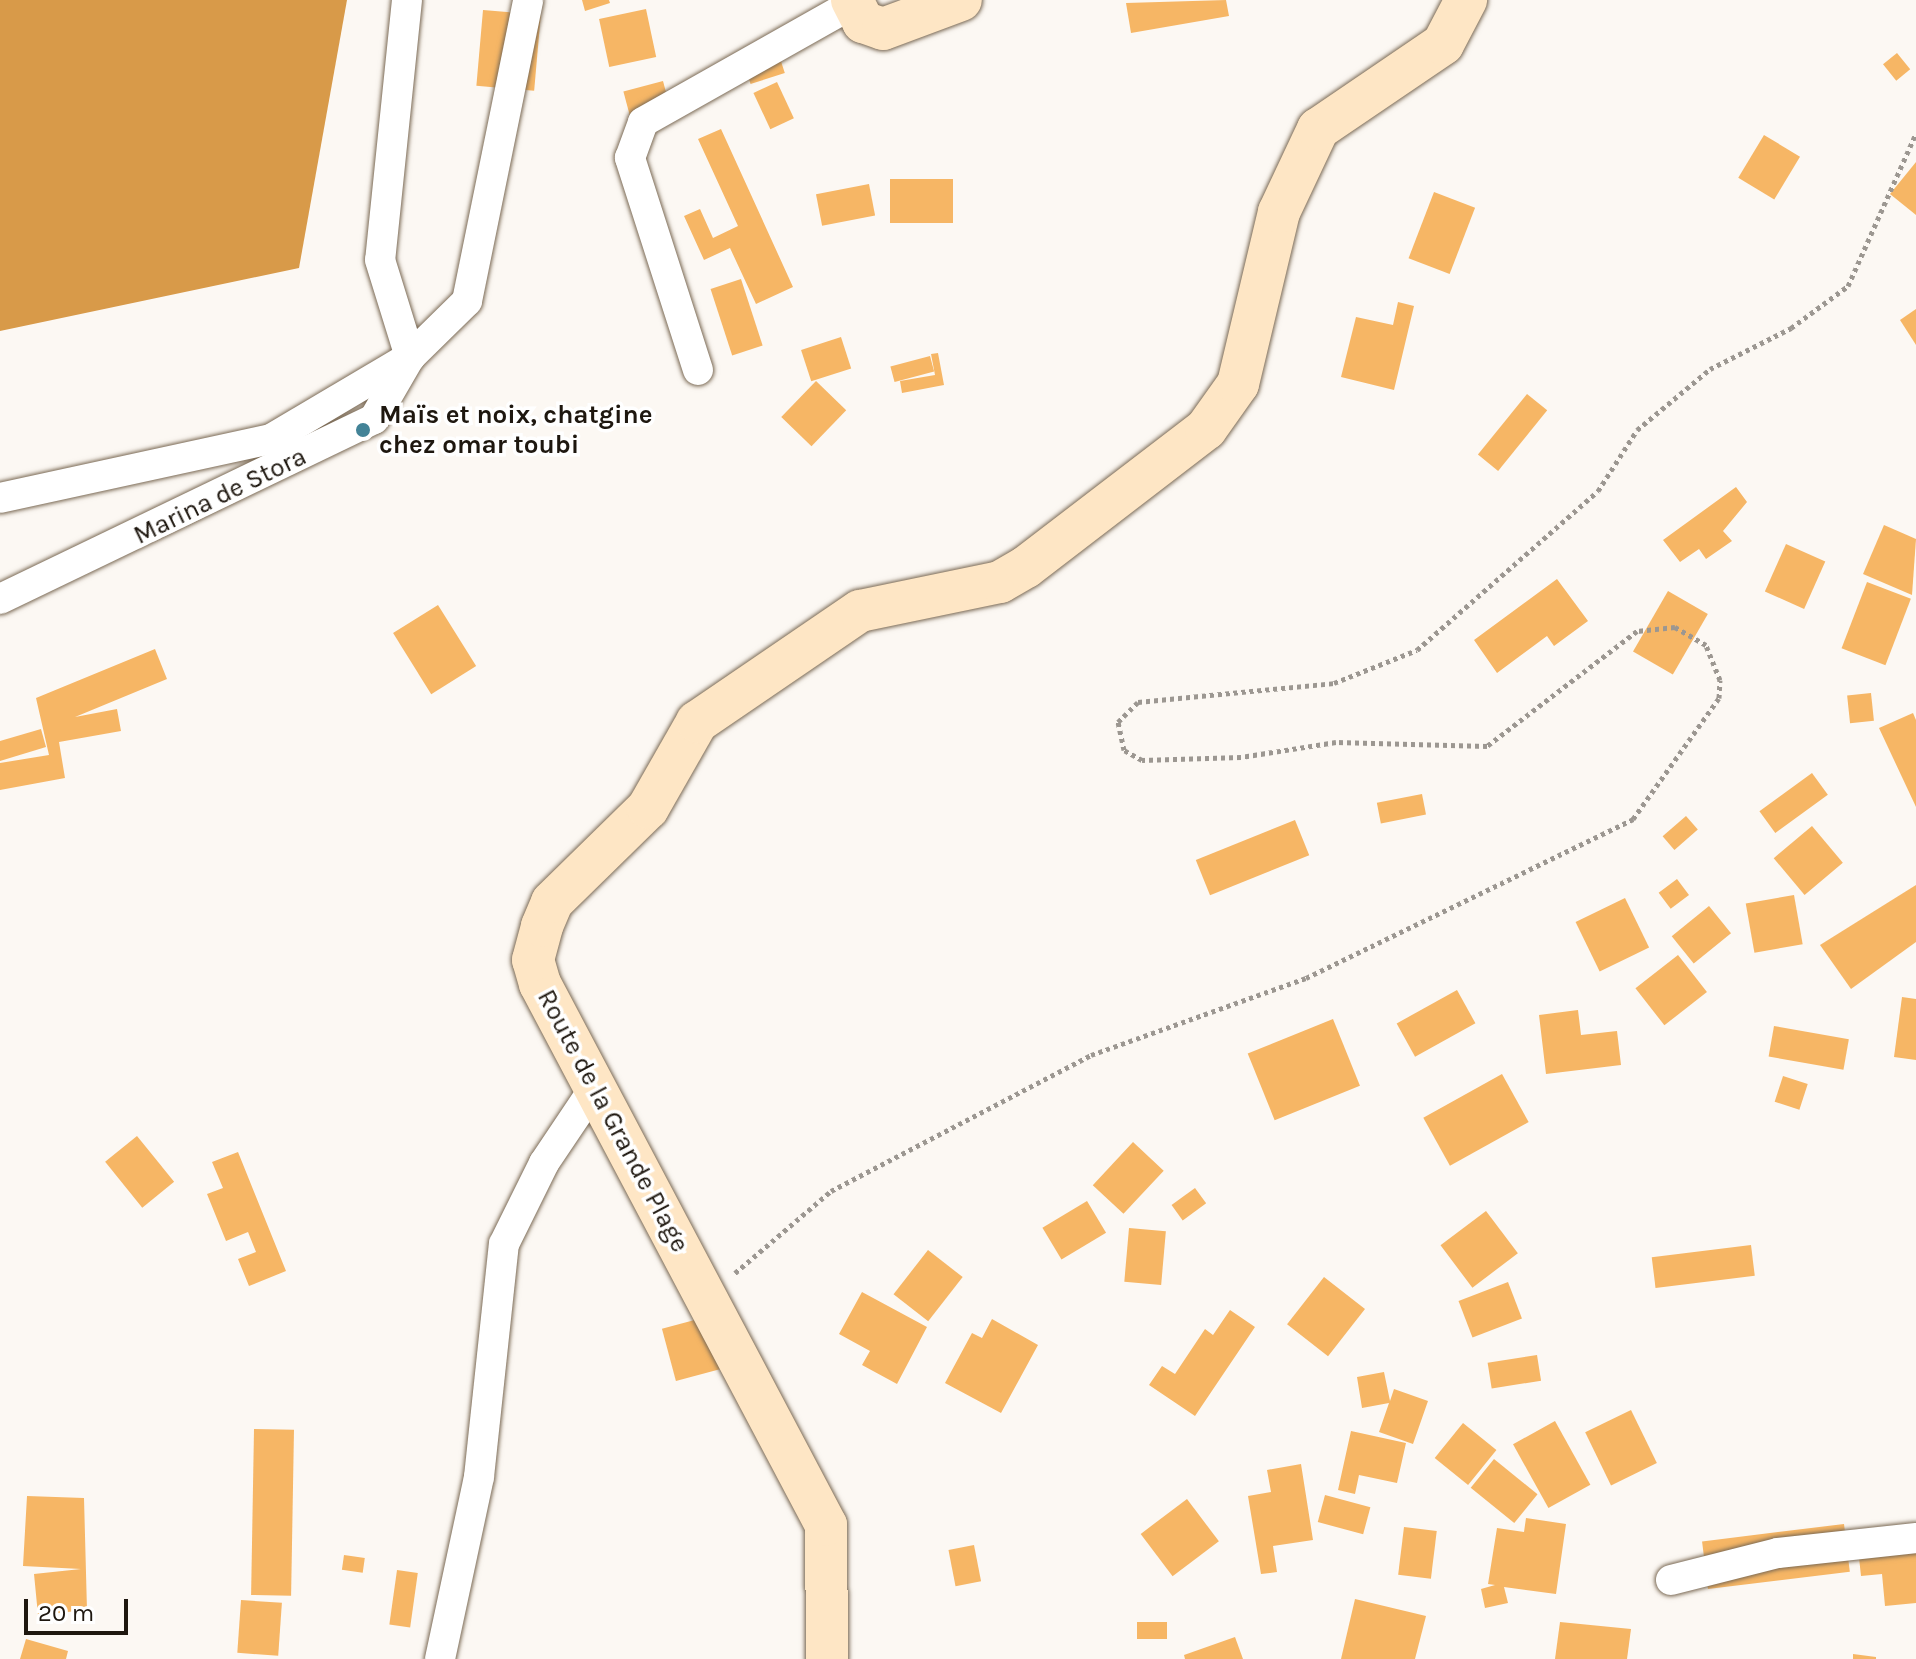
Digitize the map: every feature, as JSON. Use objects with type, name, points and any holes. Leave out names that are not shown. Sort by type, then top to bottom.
[{"type":"main road","points":[[852,2],[863,22],[883,29],[961,0]]},
{"type":"main road","name":"Route de la Grande Plage","points":[[827,1659],[826,1525],[595,1087],[533,960],[552,902],[648,808],[697,722],[860,611],[1000,582],[1026,567],[1206,429],[1238,384],[1279,212],[1318,129],[1443,44],[1466,0]]},
{"type":"street","points":[[407,0],[380,260],[410,357]]},
{"type":"street","name":"Marina de Stora","points":[[0,498],[271,439],[410,357],[467,301],[528,0]]},
{"type":"street","points":[[698,370],[630,158],[643,122],[852,2]]},
{"type":"street","name":"Marina de Stora","points":[[0,599],[374,419],[410,357]]},
{"type":"street","points":[[440,1659],[479,1477],[504,1244],[544,1163],[595,1087]]},
{"type":"street","points":[[1671,1580],[1778,1553],[1916,1538]]},
{"type":"path","points":[[707,1297],[831,1191],[1091,1055],[1306,978],[1585,848],[1633,819],[1719,698],[1718,671],[1706,645],[1675,627],[1637,631],[1487,746],[1336,742],[1241,757],[1142,760],[1124,750],[1118,722],[1138,702],[1334,683],[1417,650],[1598,491],[1637,430],[1710,369],[1791,328],[1848,286],[1916,133]]},
{"type":"shaded area","points":[[0,0],[347,0],[299,268],[0,331]]},
{"type":"building","points":[[582,0],[609,0],[610,3],[585,11]]},
{"type":"building","points":[[1226,0],[1229,16],[1131,33],[1126,3]]},
{"type":"building","points":[[646,9],[656,57],[609,67],[599,19]]},
{"type":"building","points":[[483,10],[541,15],[534,91],[476,86]]},
{"type":"building","points":[[778,52],[785,73],[751,84],[744,63]]},
{"type":"building","points":[[1897,53],[1910,69],[1896,81],[1883,64]]},
{"type":"building","points":[[663,81],[671,111],[631,122],[623,92]]},
{"type":"building","points":[[777,82],[794,118],[770,129],[753,93]]},
{"type":"building","points":[[721,129],[793,287],[756,304],[730,248],[704,260],[684,216],[700,209],[713,238],[738,226],[698,139]]},
{"type":"building","points":[[1764,135],[1800,157],[1774,199],[1738,178]]},
{"type":"building","points":[[1916,162],[1916,215],[1890,194]]},
{"type":"building","points":[[890,179],[953,179],[953,223],[890,223]]},
{"type":"building","points":[[869,184],[875,215],[822,226],[816,194]]},
{"type":"building","points":[[1434,192],[1475,208],[1450,274],[1409,258]]},
{"type":"building","points":[[741,279],[763,346],[732,355],[711,289]]},
{"type":"building","points":[[1398,302],[1414,306],[1394,390],[1341,377],[1356,317],[1393,325]]},
{"type":"building","points":[[1916,309],[1916,345],[1900,320]]},
{"type":"building","points":[[841,337],[851,368],[811,381],[801,350]]},
{"type":"building","points":[[938,353],[944,385],[902,393],[900,381],[935,375],[931,354]]},
{"type":"building","points":[[930,356],[934,371],[895,382],[890,367]]},
{"type":"building","points":[[816,381],[846,410],[811,446],[781,417]]},
{"type":"building","points":[[1527,394],[1547,410],[1498,471],[1478,455]]},
{"type":"building","points":[[1736,487],[1747,502],[1723,531],[1732,541],[1706,559],[1699,549],[1680,562],[1663,540]]},
{"type":"building","points":[[1884,525],[1916,539],[1912,595],[1863,574]]},
{"type":"building","points":[[1786,544],[1825,561],[1804,609],[1765,592]]},
{"type":"building","points":[[1557,579],[1588,621],[1554,646],[1547,636],[1497,673],[1474,640]]},
{"type":"building","points":[[1867,582],[1911,599],[1885,665],[1842,648]]},
{"type":"building","points":[[1668,591],[1708,614],[1673,675],[1633,652]]},
{"type":"building","points":[[438,605],[476,666],[431,694],[393,633]]},
{"type":"building","points":[[155,649],[167,679],[75,717],[117,709],[121,731],[59,742],[65,778],[0,790],[0,763],[49,755],[36,698]]},
{"type":"building","points":[[1871,693],[1874,721],[1850,723],[1847,696]]},
{"type":"building","points":[[1913,713],[1916,720],[1916,807],[1879,728]]},
{"type":"building","points":[[41,729],[46,747],[0,761],[0,741]]},
{"type":"building","points":[[1812,773],[1828,795],[1775,833],[1759,811]]},
{"type":"building","points":[[1422,794],[1426,815],[1381,823],[1377,803]]},
{"type":"building","points":[[1686,816],[1698,830],[1674,850],[1663,836]]},
{"type":"building","points":[[1295,820],[1309,855],[1210,895],[1196,860]]},
{"type":"building","points":[[1812,826],[1843,863],[1805,895],[1774,858]]},
{"type":"building","points":[[1677,879],[1689,895],[1671,909],[1659,893]]},
{"type":"building","points":[[1916,885],[1916,942],[1851,989],[1820,945]]},
{"type":"building","points":[[1794,895],[1803,944],[1754,953],[1746,904]]},
{"type":"building","points":[[1625,898],[1649,947],[1600,972],[1576,922]]},
{"type":"building","points":[[1709,906],[1731,933],[1694,963],[1672,936]]},
{"type":"building","points":[[1678,955],[1707,992],[1664,1025],[1635,988]]},
{"type":"building","points":[[1457,990],[1475,1023],[1415,1057],[1397,1023]]},
{"type":"building","points":[[1902,997],[1916,999],[1916,1060],[1894,1057]]},
{"type":"building","points":[[1578,1010],[1581,1035],[1617,1031],[1621,1065],[1546,1074],[1539,1015]]},
{"type":"building","points":[[1333,1019],[1360,1086],[1275,1120],[1248,1053]]},
{"type":"building","points":[[1774,1026],[1849,1039],[1843,1070],[1769,1057]]},
{"type":"building","points":[[1502,1074],[1529,1122],[1450,1166],[1423,1118]]},
{"type":"building","points":[[1783,1076],[1808,1084],[1799,1110],[1775,1102]]},
{"type":"building","points":[[137,1136],[174,1182],[142,1208],[105,1162]]},
{"type":"building","points":[[1133,1142],[1164,1171],[1123,1214],[1093,1185]]},
{"type":"building","points":[[238,1152],[286,1271],[249,1286],[238,1259],[256,1252],[248,1232],[226,1241],[207,1194],[223,1188],[212,1162]]},
{"type":"building","points":[[1195,1188],[1206,1203],[1183,1220],[1172,1205]]},
{"type":"building","points":[[1087,1201],[1106,1233],[1061,1259],[1042,1228]]},
{"type":"building","points":[[1486,1211],[1518,1253],[1472,1288],[1440,1245]]},
{"type":"building","points":[[1129,1228],[1166,1231],[1161,1285],[1124,1282]]},
{"type":"building","points":[[1751,1245],[1755,1276],[1656,1288],[1652,1257]]},
{"type":"building","points":[[928,1250],[963,1277],[928,1321],[894,1294]]},
{"type":"building","points":[[1324,1277],[1365,1309],[1328,1356],[1287,1324]]},
{"type":"building","points":[[1508,1282],[1522,1318],[1472,1337],[1459,1301]]},
{"type":"building","points":[[862,1292],[927,1327],[897,1384],[862,1365],[870,1351],[839,1334]]},
{"type":"building","points":[[1230,1310],[1255,1327],[1195,1416],[1149,1385],[1162,1366],[1175,1374],[1205,1329],[1213,1335]]},
{"type":"building","points":[[717,1314],[731,1366],[676,1381],[662,1329]]},
{"type":"building","points":[[992,1319],[1038,1345],[1001,1413],[945,1383],[972,1333],[982,1338]]},
{"type":"building","points":[[1537,1355],[1541,1381],[1492,1389],[1488,1363]]},
{"type":"building","points":[[1384,1372],[1390,1401],[1394,1389],[1428,1401],[1413,1444],[1379,1432],[1389,1403],[1362,1408],[1357,1377]]},
{"type":"building","points":[[1631,1410],[1657,1463],[1611,1485],[1585,1432]]},
{"type":"building","points":[[1555,1421],[1590,1485],[1548,1508],[1513,1444]]},
{"type":"building","points":[[1463,1423],[1496,1450],[1468,1485],[1435,1458]]},
{"type":"building","points":[[254,1429],[294,1430],[291,1596],[251,1595]]},
{"type":"building","points":[[1351,1431],[1406,1443],[1397,1483],[1359,1475],[1355,1494],[1338,1490]]},
{"type":"building","points":[[1494,1459],[1538,1494],[1514,1523],[1471,1488]]},
{"type":"building","points":[[1301,1464],[1313,1540],[1273,1546],[1277,1572],[1261,1574],[1248,1496],[1271,1492],[1267,1470]]},
{"type":"building","points":[[1325,1495],[1370,1507],[1363,1534],[1318,1522]]},
{"type":"building","points":[[27,1496],[84,1498],[87,1610],[38,1615],[34,1574],[81,1569],[23,1566]]},
{"type":"building","points":[[1187,1499],[1219,1541],[1173,1576],[1141,1534]]},
{"type":"building","points":[[1526,1518],[1566,1524],[1556,1594],[1504,1587],[1508,1603],[1485,1608],[1481,1589],[1495,1585],[1488,1584],[1497,1528],[1524,1532]]},
{"type":"building","points":[[1844,1524],[1850,1572],[1708,1589],[1702,1541]]},
{"type":"building","points":[[1916,1524],[1916,1603],[1885,1606],[1882,1574],[1861,1576],[1856,1530]]},
{"type":"building","points":[[1404,1527],[1437,1531],[1431,1579],[1398,1575]]},
{"type":"building","points":[[974,1545],[981,1581],[956,1586],[948,1550]]},
{"type":"building","points":[[344,1555],[365,1558],[363,1573],[342,1570]]},
{"type":"building","points":[[397,1570],[418,1573],[410,1627],[389,1624]]},
{"type":"building","points":[[1355,1599],[1426,1616],[1415,1659],[1341,1659]]},
{"type":"building","points":[[241,1600],[282,1603],[278,1656],[237,1653]]},
{"type":"building","points":[[1137,1622],[1167,1622],[1167,1639],[1137,1639]]},
{"type":"building","points":[[1560,1622],[1631,1629],[1627,1659],[1555,1659]]},
{"type":"building","points":[[1235,1637],[1243,1659],[1185,1659],[1184,1655]]},
{"type":"building","points":[[26,1639],[68,1651],[66,1659],[20,1659]]},
{"type":"building","points":[[1853,1654],[1876,1657],[1876,1659],[1853,1659]]},
{"type":"place","name":"Maïs et noix, chatgine chez omar toubi","points":[[363,430]]}]
